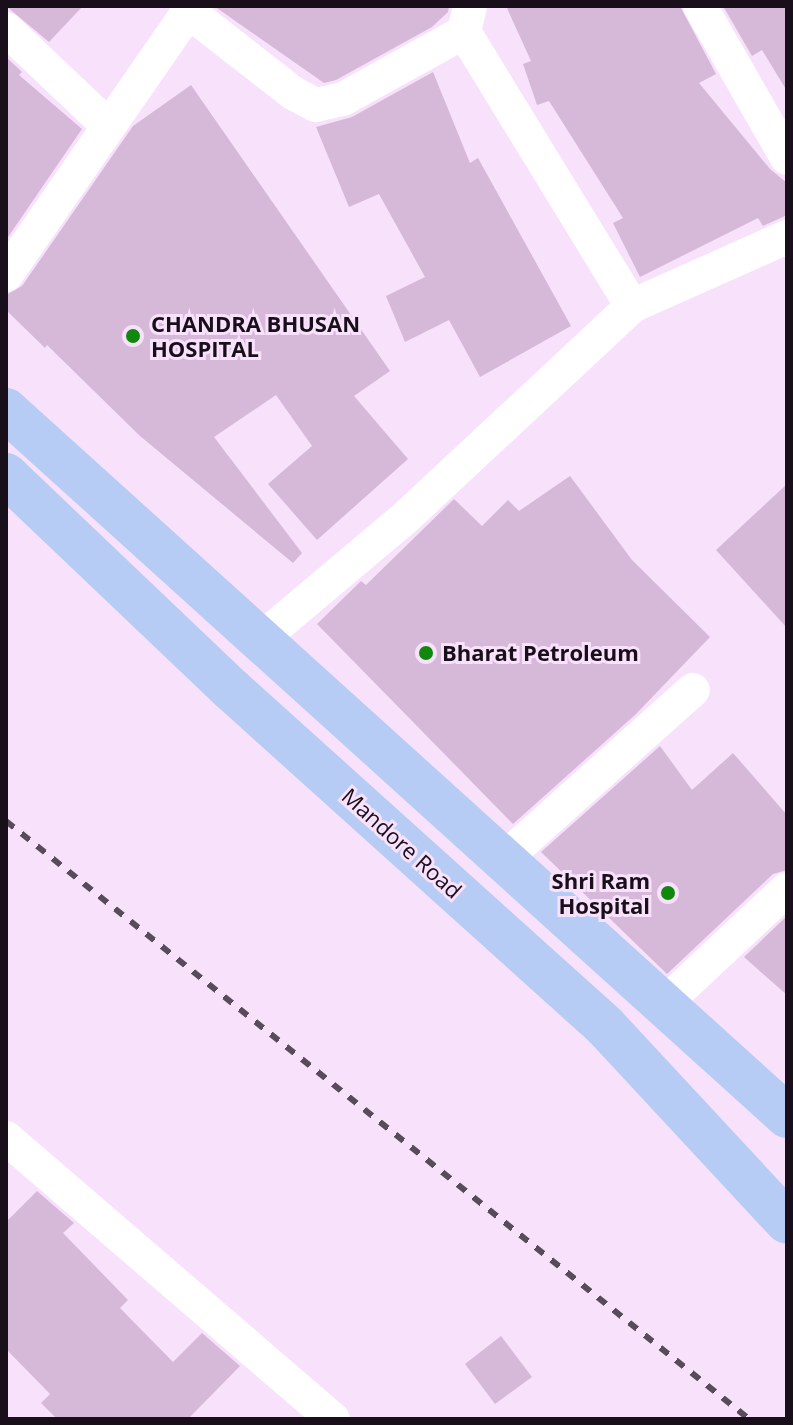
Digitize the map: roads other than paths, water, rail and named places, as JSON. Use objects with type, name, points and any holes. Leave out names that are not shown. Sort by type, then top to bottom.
[{"type":"highway","points":[[6,410],[787,1116]]},
{"type":"highway","name":"Mandore Road","points":[[6,475],[232,690],[605,1026],[787,1222]]},
{"type":"street","points":[[700,6],[787,158]]},
{"type":"street","points":[[6,275],[190,8],[293,93],[316,105],[343,99],[467,19],[632,306]]},
{"type":"street","points":[[6,29],[107,125]]},
{"type":"street","points":[[260,640],[406,517],[632,306],[787,237]]},
{"type":"street","points":[[505,858],[693,690]]},
{"type":"street","points":[[662,1006],[787,889]]},
{"type":"street","points":[[6,1138],[333,1419]]},
{"type":"railway","points":[[6,821],[749,1419]]},
{"type":"place","name":"CHANDRA BHUSAN HOSPITAL","points":[[133,336]]},
{"type":"place","name":"Bharat Petroleum","points":[[426,653]]},
{"type":"place","name":"Shri Ram Hospital","points":[[668,893]]}]
